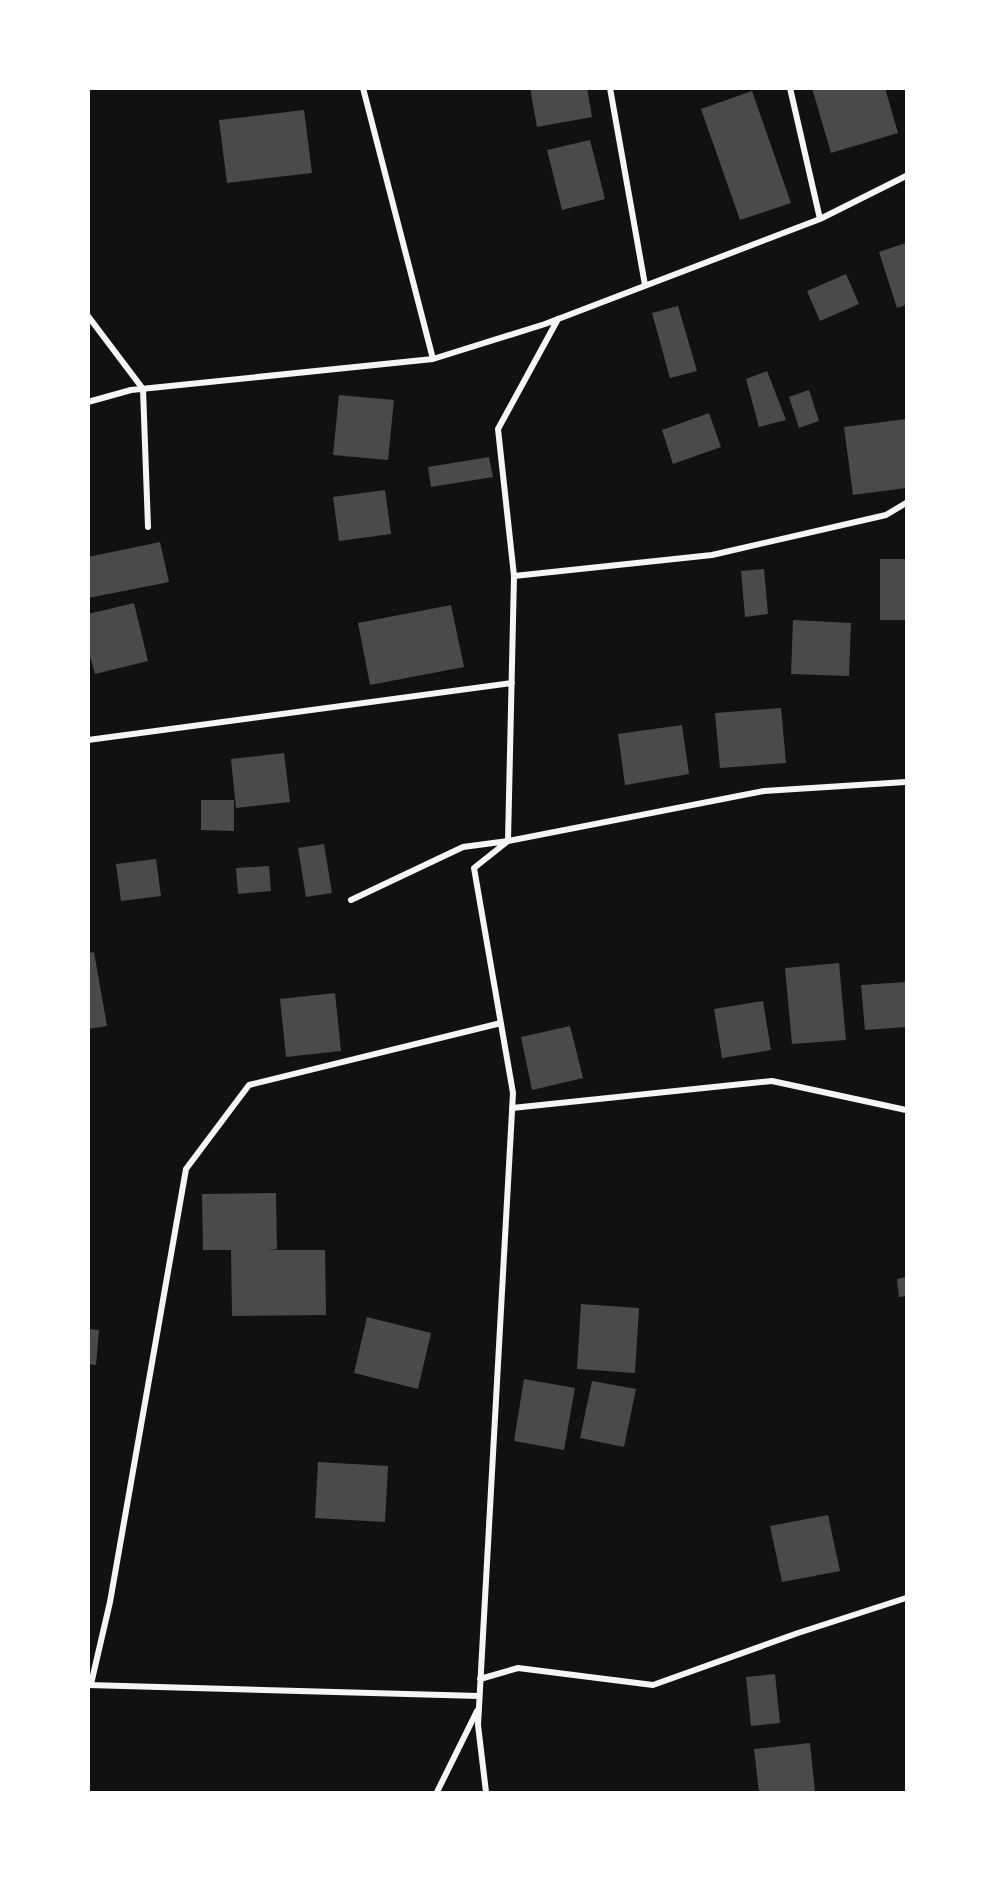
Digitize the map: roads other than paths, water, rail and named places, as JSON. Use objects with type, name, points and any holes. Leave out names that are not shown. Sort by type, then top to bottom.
[{"type":"street","points":[[363,88],[433,358]]},
{"type":"street","points":[[610,88],[645,285]]},
{"type":"street","points":[[790,88],[820,219]]},
{"type":"street","points":[[88,402],[143,389],[433,358],[558,319],[820,219],[906,176]]},
{"type":"street","points":[[88,316],[143,389],[148,527]]},
{"type":"street","points":[[508,841],[514,576],[498,429],[558,319]]},
{"type":"street","points":[[514,576],[712,555],[886,515],[906,503]]},
{"type":"street","points":[[88,740],[512,683]]},
{"type":"street","points":[[351,900],[463,847],[508,841],[764,791],[906,782]]},
{"type":"street","points":[[486,1792],[478,1725],[479,1696],[513,1093],[474,868],[508,841]]},
{"type":"street","points":[[479,1696],[90,1684],[110,1602],[186,1169],[249,1085],[501,1023]]},
{"type":"street","points":[[512,1108],[772,1081],[906,1110]]},
{"type":"street","points":[[480,1679],[518,1668],[653,1685],[798,1633],[906,1598]]},
{"type":"street","points":[[437,1792],[479,1708]]}]
